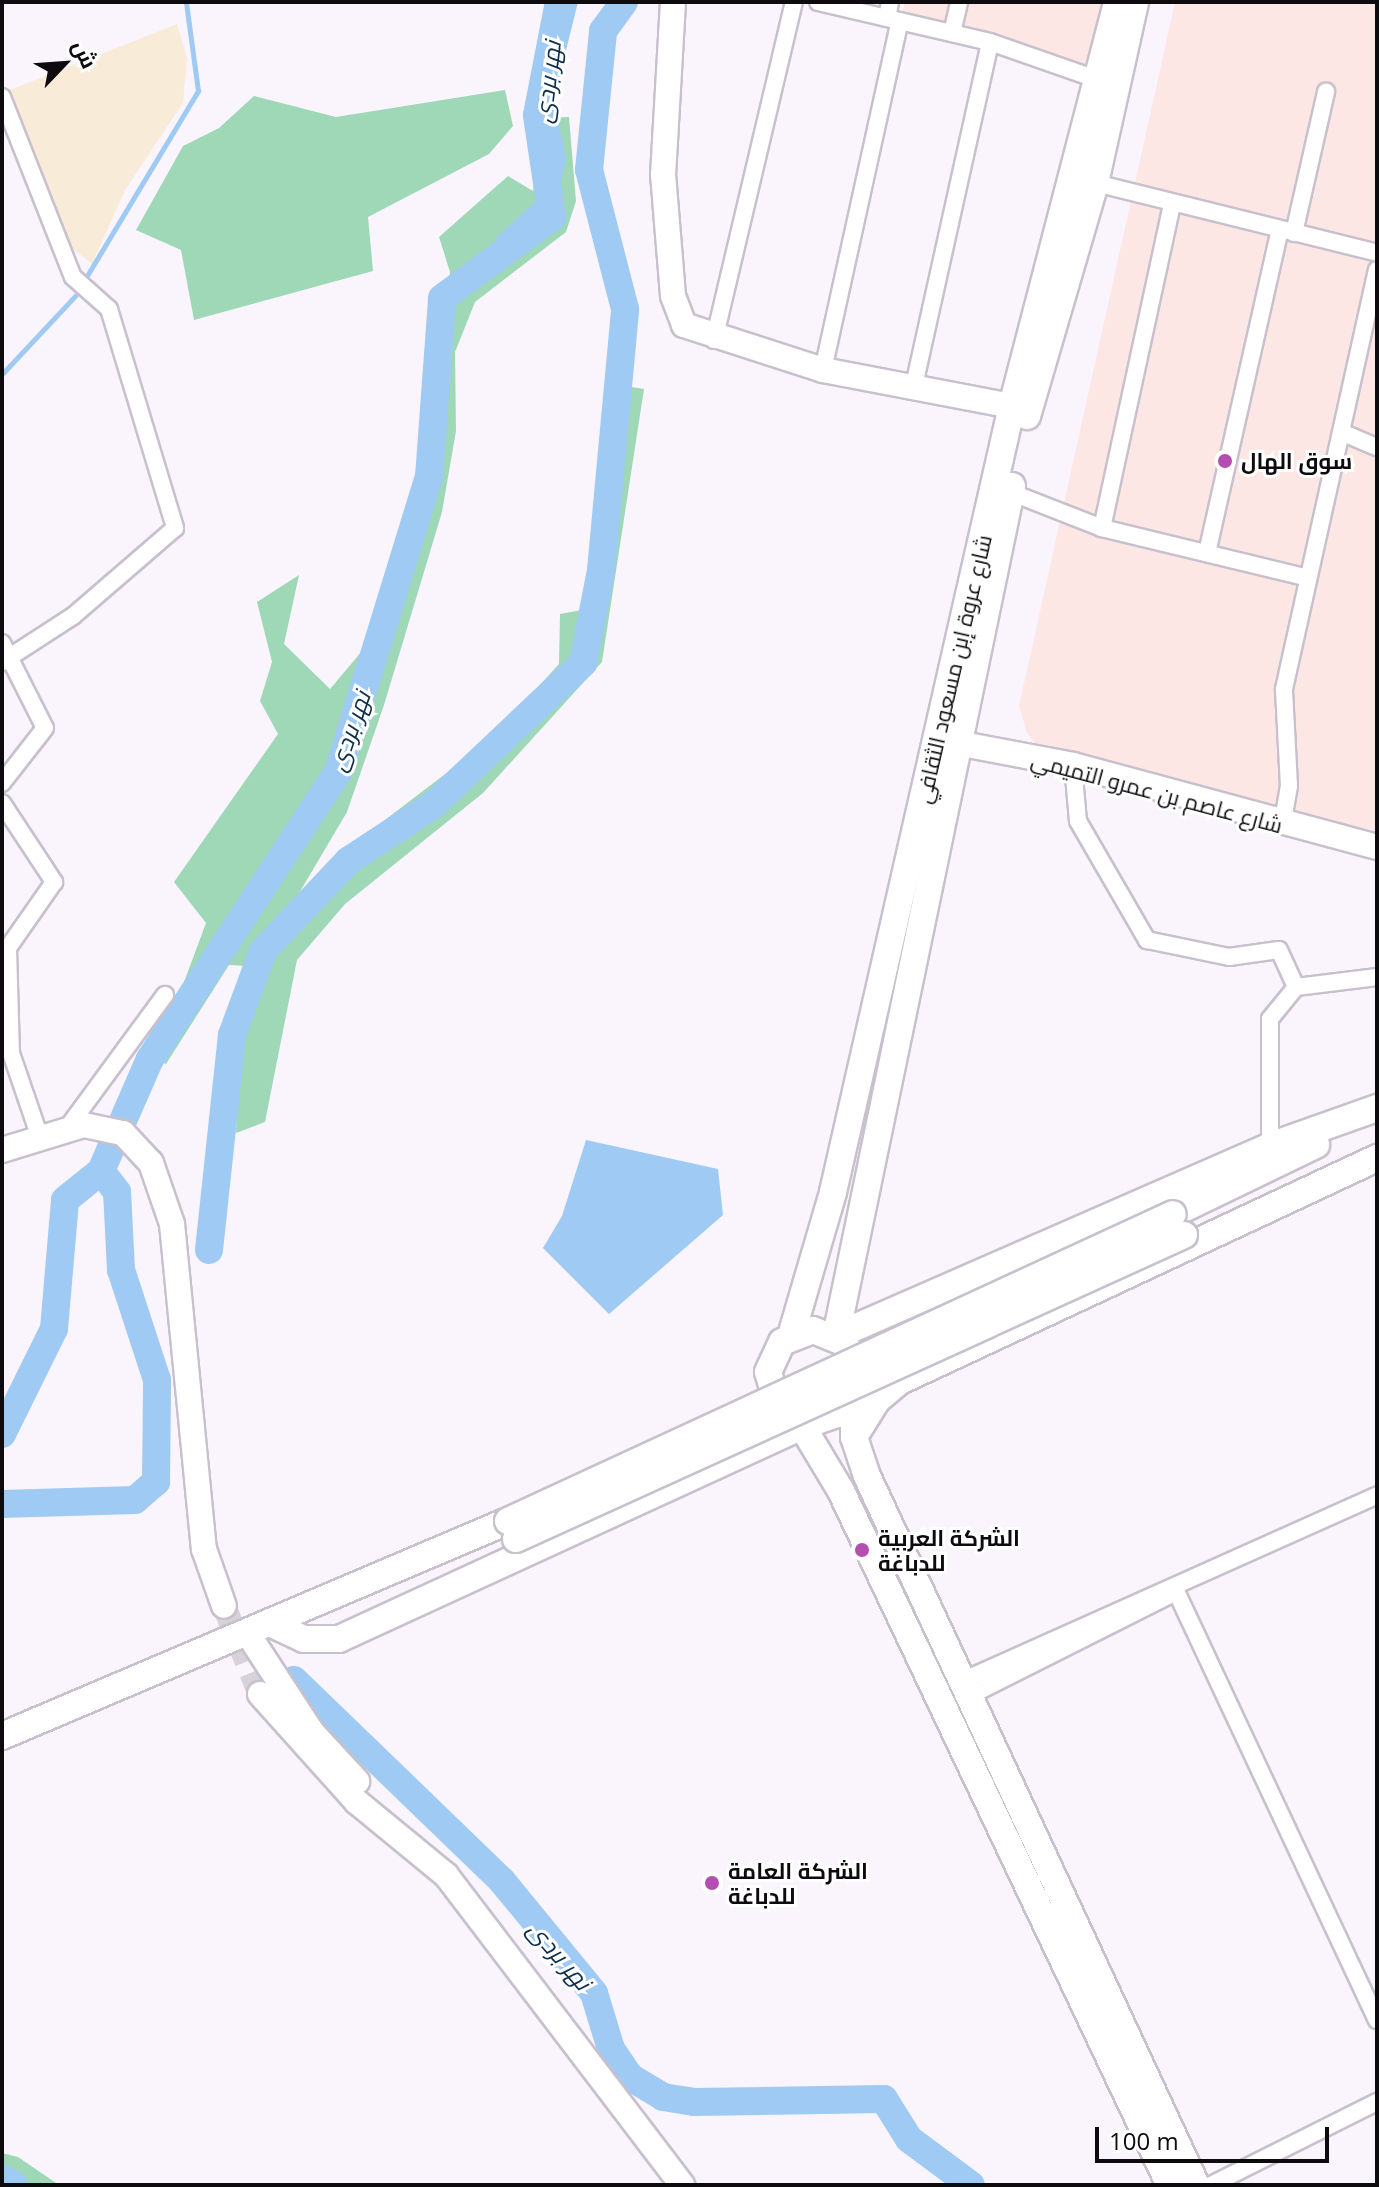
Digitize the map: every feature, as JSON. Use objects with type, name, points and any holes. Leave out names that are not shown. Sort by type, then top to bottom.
[{"type":"main road","name":"شارع عروة إبن مسعود الثقافي","points":[[836,1336],[1012,406],[1117,2]]},
{"type":"main road","name":"شارع عروة إبن مسعود الثقافي","points":[[791,1336],[833,1192],[1010,492],[1095,183],[1135,2]]},
{"type":"main road","points":[[836,1336],[1270,1146],[1377,1108]]},
{"type":"main road","points":[[1178,1225],[1377,1115]]},
{"type":"main road","points":[[2,1736],[274,1625],[309,1629],[342,1620],[512,1530],[1178,1225],[1377,1143]]},
{"type":"main road","points":[[854,1437],[877,1400],[900,1381],[1377,1158]]},
{"type":"main road","points":[[845,1288],[865,1307],[892,1312]]},
{"type":"main road","points":[[1170,2185],[841,1491],[802,1426],[769,1383],[770,1361],[791,1336],[813,1330],[836,1336],[856,1362],[854,1437],[965,1688],[1196,2185]]},
{"type":"main road","points":[[274,1625],[304,1639],[339,1639],[802,1426],[837,1414],[854,1395]]},
{"type":"street","points":[[673,2],[663,174],[673,296],[684,325],[714,340],[823,370],[913,390],[1012,406]]},
{"type":"street","points":[[714,340],[794,2]]},
{"type":"street","points":[[818,2],[892,14],[990,42],[1096,79]]},
{"type":"street","points":[[952,33],[959,2]]},
{"type":"street","points":[[823,370],[892,14]]},
{"type":"street","points":[[913,390],[990,42]]},
{"type":"street","points":[[1207,553],[1287,232],[1326,92]]},
{"type":"street","points":[[2,97],[73,277],[109,309],[175,521],[168,539],[5,654],[45,728],[2,783]]},
{"type":"street","points":[[1095,183],[1172,205],[1377,253]]},
{"type":"street","points":[[1102,528],[1172,205]]},
{"type":"street","points":[[1282,826],[1289,786],[1284,689],[1341,432],[1371,329],[1377,270]]},
{"type":"street","points":[[1341,432],[1377,447]]},
{"type":"street","points":[[1010,492],[1102,528],[1308,578]]},
{"type":"street","name":"شارع عاصم بن عمرو التميمي","points":[[948,741],[1073,765],[1282,826],[1377,847]]},
{"type":"street","points":[[1073,765],[1078,821],[1147,940],[1229,957],[1279,950],[1296,987]]},
{"type":"street","points":[[2,803],[54,882],[8,948],[11,1053],[39,1135]]},
{"type":"street","points":[[1270,1146],[1270,1019],[1296,987],[1377,977]]},
{"type":"street","points":[[76,1126],[165,995]]},
{"type":"street","points":[[2,1150],[39,1135],[76,1126],[123,1133],[145,1152],[169,1209],[204,1549],[224,1606]]},
{"type":"street","points":[[965,1688],[1377,1495]]},
{"type":"street","points":[[1175,1589],[1377,2020]]},
{"type":"street","points":[[248,1634],[312,1732],[364,1789],[451,1863],[533,1966],[584,2055],[634,2131],[682,2185]]},
{"type":"street","points":[[260,1694],[357,1802],[446,1875],[584,2055]]},
{"type":"street","points":[[1211,2185],[1377,2102]]},
{"type":"shaded area","points":[[905,2],[1116,2],[1100,71],[899,26]]},
{"type":"shaded area","name":"سوق الهال","points":[[1175,2],[1377,2],[1377,831],[1048,759],[1027,733],[1019,706]]},
{"type":"shaded area","points":[[177,24],[187,58],[183,103],[125,190],[92,264],[71,247],[5,92]]},
{"type":"green space","points":[[505,90],[513,126],[489,154],[368,217],[373,271],[194,320],[181,250],[136,230],[183,146],[219,128],[254,96],[336,117]]},
{"type":"green space","points":[[569,117],[576,201],[566,232],[475,302],[455,352],[456,431],[442,512],[384,705],[347,812],[295,900],[343,852],[491,739],[559,664],[560,614],[582,610],[593,562],[607,383],[644,389],[602,662],[483,793],[345,904],[297,960],[265,1122],[236,1133],[239,1049],[263,967],[229,965],[166,1064],[140,1051],[184,982],[206,923],[174,882],[278,734],[260,701],[272,662],[257,602],[299,575],[284,644],[330,689],[368,644],[416,494],[421,416],[446,315],[450,272],[439,237],[508,176],[533,191],[548,118]]},
{"type":"green space","points":[[2,2153],[18,2157],[59,2185],[2,2185]]},
{"type":"water","points":[[557,2],[578,2],[554,99],[566,159],[552,217],[464,282],[498,236],[548,190],[537,115]]},
{"type":"water","points":[[586,1140],[718,1169],[723,1215],[609,1314],[543,1248],[562,1216]]},
{"type":"waterway","points":[[88,274],[198,91],[186,2]]},
{"type":"waterway","name":"نهر بردى","points":[[2,1434],[54,1329],[65,1200],[101,1171],[150,1059],[338,772],[429,477],[442,298],[552,217],[537,115],[559,2]]},
{"type":"waterway","name":"نهر بردى","points":[[209,1250],[232,1035],[263,951],[348,861],[433,805],[583,663],[601,570],[625,309],[589,170],[603,31],[624,2]]},
{"type":"waterway","points":[[2,374],[75,296]]},
{"type":"waterway","points":[[2,1504],[135,1500],[156,1482],[157,1380],[121,1270],[117,1192],[101,1171]]},
{"type":"waterway","name":"نهر بردى","points":[[294,1680],[502,1881],[594,1993],[611,2049],[630,2077],[663,2097],[694,2102],[884,2099],[909,2139],[971,2185]]},
{"type":"waterway","name":"نهر بردى","points":[[2,2178],[14,2185]]},
{"type":"tunnel","points":[[224,1606],[260,1694]]},
{"type":"place","name":"سوق الهال","points":[[1225,461]]},
{"type":"place","name":"الشركة العربية للدباغة","points":[[862,1550]]},
{"type":"place","name":"الشركة العامة للدباغة","points":[[712,1883]]}]
